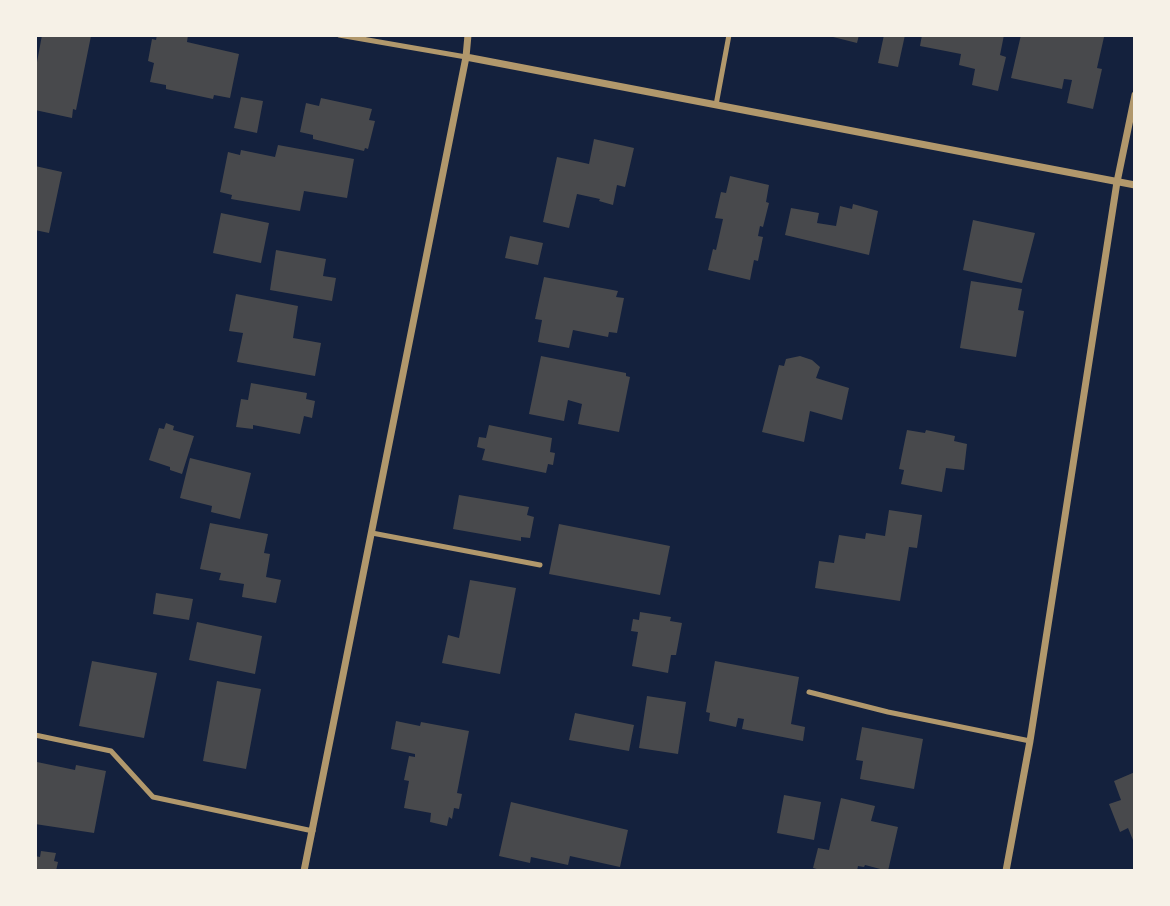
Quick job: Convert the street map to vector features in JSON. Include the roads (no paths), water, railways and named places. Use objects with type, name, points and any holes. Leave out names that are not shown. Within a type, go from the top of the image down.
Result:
[{"type":"street","points":[[304,871],[466,57],[468,35]]},
{"type":"street","points":[[466,57],[1135,185]]},
{"type":"street","points":[[1006,871],[1030,741],[1117,182],[1135,95]]},
{"type":"lane","points":[[339,35],[466,57]]},
{"type":"lane","points":[[716,105],[729,35]]},
{"type":"lane","points":[[372,533],[540,565]]},
{"type":"lane","points":[[809,692],[888,712],[1030,741]]},
{"type":"lane","points":[[35,735],[111,751],[153,797],[313,831]]}]
